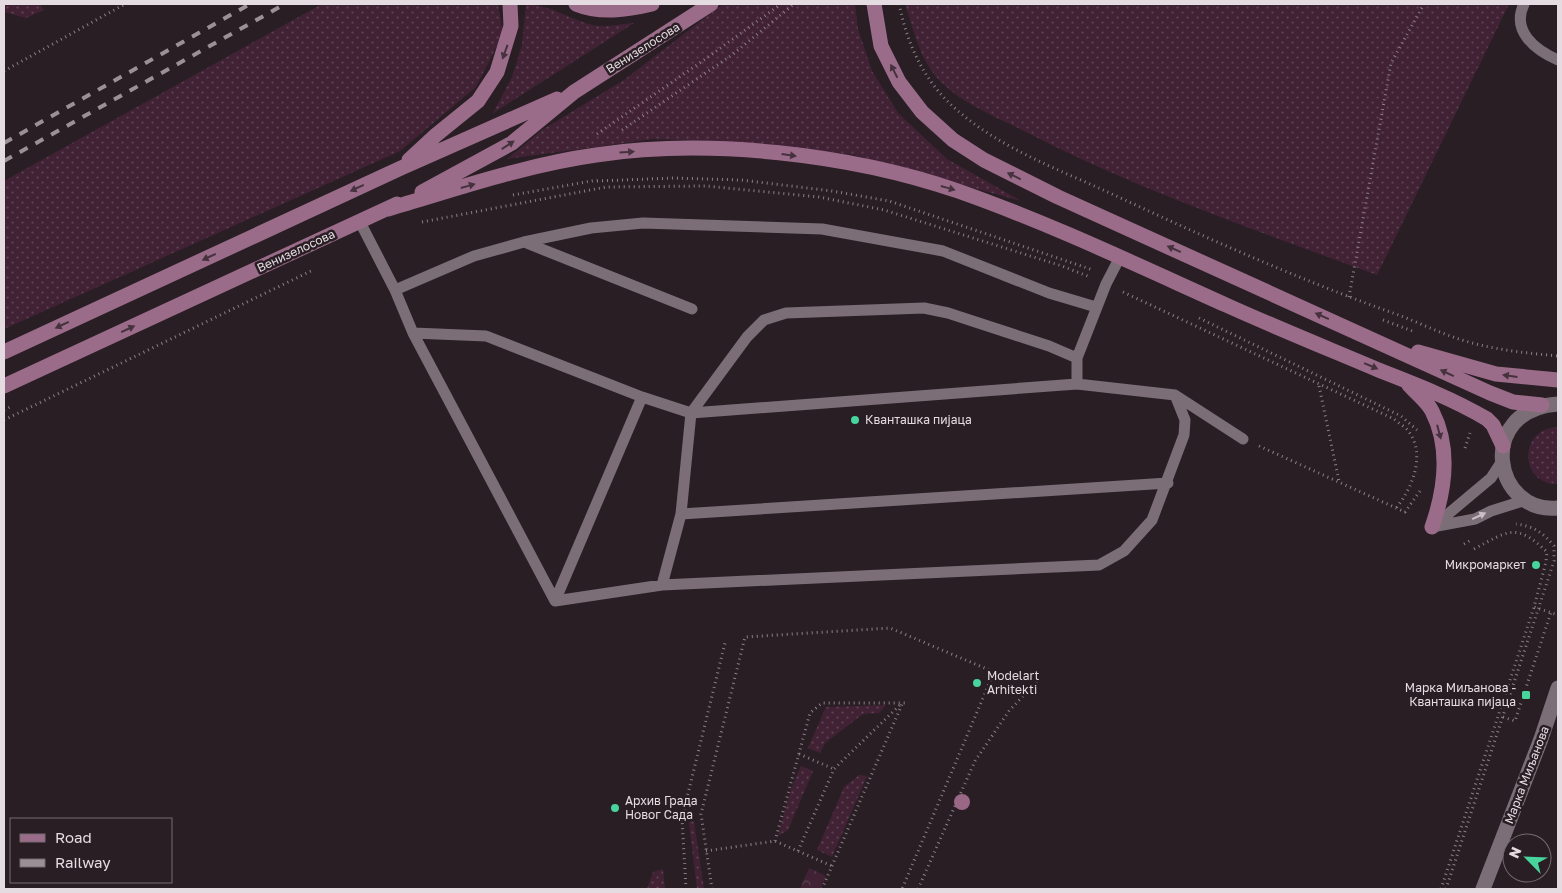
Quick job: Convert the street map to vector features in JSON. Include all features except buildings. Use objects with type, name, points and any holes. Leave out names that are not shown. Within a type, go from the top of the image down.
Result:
[{"type":"main road","points":[[401,168],[436,135],[478,101],[483,94],[497,72],[507,44],[511,26],[510,4]]},
{"type":"main road","points":[[576,4],[612,10],[652,4]]},
{"type":"main road","name":"Венизелосова","points":[[4,386],[388,209],[474,166],[512,143],[574,92],[711,4]]},
{"type":"main road","points":[[874,4],[881,46],[899,82],[922,112],[953,140],[984,160],[1046,191],[1501,398],[1513,402],[1542,405]]},
{"type":"main road","name":"Венизелосова","points":[[4,352],[401,168],[574,92]]},
{"type":"main road","points":[[388,209],[550,163],[596,155],[688,148],[765,153],[857,165],[956,191],[1038,222],[1229,306],[1402,378],[1487,419],[1493,425],[1503,446]]},
{"type":"main road","points":[[1366,337],[1496,374],[1558,380]]},
{"type":"main road","points":[[1402,378],[1432,409],[1444,453],[1445,482],[1432,527]]},
{"type":"street","points":[[1556,512],[1526,500],[1510,483],[1502,462],[1503,446],[1508,432],[1516,420],[1528,410],[1542,405],[1558,404]]},
{"type":"street","name":"Марка Миљанова","points":[[1483,889],[1541,738],[1558,688]]},
{"type":"lane","points":[[1524,4],[1519,17],[1526,37],[1558,60]]},
{"type":"lane","points":[[360,222],[396,290],[413,333],[555,601]]},
{"type":"lane","points":[[396,290],[474,256],[524,242],[591,228],[643,223],[822,229],[943,251],[1049,293],[1096,307]]},
{"type":"lane","points":[[524,242],[692,309]]},
{"type":"lane","points":[[1077,384],[1077,358],[1096,307],[1120,257]]},
{"type":"lane","points":[[662,585],[681,514],[691,413],[747,337],[764,320],[786,312],[924,308],[957,316],[1049,346],[1077,358]]},
{"type":"lane","points":[[413,333],[486,336],[642,397],[691,413],[1077,384],[1175,395],[1243,439]]},
{"type":"lane","points":[[555,601],[662,585],[1099,565],[1124,551],[1152,520],[1168,483],[1184,436],[1185,420],[1175,395]]},
{"type":"lane","points":[[555,601],[642,397]]},
{"type":"lane","points":[[1432,527],[1491,478],[1502,462]]},
{"type":"lane","points":[[681,514],[1168,483]]},
{"type":"lane","points":[[1432,527],[1475,519],[1491,511],[1526,500]]},
{"type":"path","points":[[4,70],[125,4]]},
{"type":"path","points":[[621,131],[732,54],[794,4]]},
{"type":"path","points":[[900,4],[906,36],[922,70],[937,91],[958,111],[987,133],[1168,220],[1350,297],[1460,340],[1491,348],[1558,356]]},
{"type":"path","points":[[1350,297],[1390,62],[1424,4]]},
{"type":"path","points":[[4,420],[313,270]]},
{"type":"path","points":[[1376,317],[1422,334]]},
{"type":"path","points":[[1319,386],[1339,482]]},
{"type":"path","points":[[1243,439],[1405,512]]},
{"type":"path","points":[[1441,889],[1536,608],[1554,561],[1554,546],[1543,533],[1529,525],[1515,524],[1508,526]]},
{"type":"path","points":[[1446,889],[1503,717],[1536,608],[1547,552],[1520,531],[1507,532],[1474,549]]},
{"type":"path","points":[[1464,544],[1473,539]]},
{"type":"path","points":[[1536,608],[1558,615]]},
{"type":"path","points":[[1503,717],[1515,721],[1550,612]]},
{"type":"path","points":[[712,889],[701,814],[745,638],[890,628],[994,672],[902,889]]},
{"type":"path","points":[[686,889],[682,818],[725,643]]},
{"type":"path","points":[[918,889],[975,761],[1009,711],[1040,678]]},
{"type":"path","points":[[775,841],[810,713],[822,703],[905,702]]},
{"type":"path","points":[[798,852],[834,769],[905,702]]},
{"type":"path","points":[[822,889],[905,702]]},
{"type":"path","points":[[963,728],[970,730]]},
{"type":"path","points":[[799,754],[834,769]]},
{"type":"path","points":[[706,851],[775,841],[832,866]]},
{"type":"green space","points":[[4,4],[40,4],[44,10],[26,18],[4,12]]},
{"type":"green space","points":[[322,4],[498,4],[503,34],[476,87],[400,151],[4,329],[4,181]]},
{"type":"green space","points":[[526,4],[542,6],[597,26],[634,23],[493,113],[512,77],[522,45]]},
{"type":"green space","points":[[723,4],[855,4],[858,29],[872,71],[898,113],[947,159],[1021,201],[854,155],[762,144],[654,139],[507,159],[542,130],[624,80]]},
{"type":"green space","points":[[905,4],[1509,4],[1377,275],[1243,226],[1111,173],[970,104],[941,82],[928,65]]},
{"type":"green space","points":[[1558,427],[1558,484],[1545,482],[1536,476],[1530,467],[1528,456],[1530,446],[1536,436],[1545,430]]},
{"type":"green space","points":[[886,705],[879,713],[863,714],[825,743],[820,753],[808,748],[826,707]]},
{"type":"green space","points":[[801,766],[813,771],[788,830],[778,836],[791,789]]},
{"type":"green space","points":[[859,775],[867,776],[832,857],[817,850],[844,787]]},
{"type":"green space","points":[[693,815],[704,889],[697,889],[689,823]]},
{"type":"green space","points":[[809,868],[826,876],[821,889],[800,889]]},
{"type":"green space","points":[[663,869],[665,889],[647,889],[653,872]]},
{"type":"railway","points":[[4,143],[250,4]]},
{"type":"railway","points":[[4,161],[285,4]]},
{"type":"place","name":"Кванташка пијаца","points":[[855,420]]},
{"type":"place","name":"Микромаркет","points":[[1536,565]]},
{"type":"place","name":"Modelart Arhitekti","points":[[977,683]]},
{"type":"place","name":"Марка Миљанова - Кванташка пијаца","points":[[1526,695]]},
{"type":"place","name":"Архив Града Новог Сада","points":[[615,808]]}]
